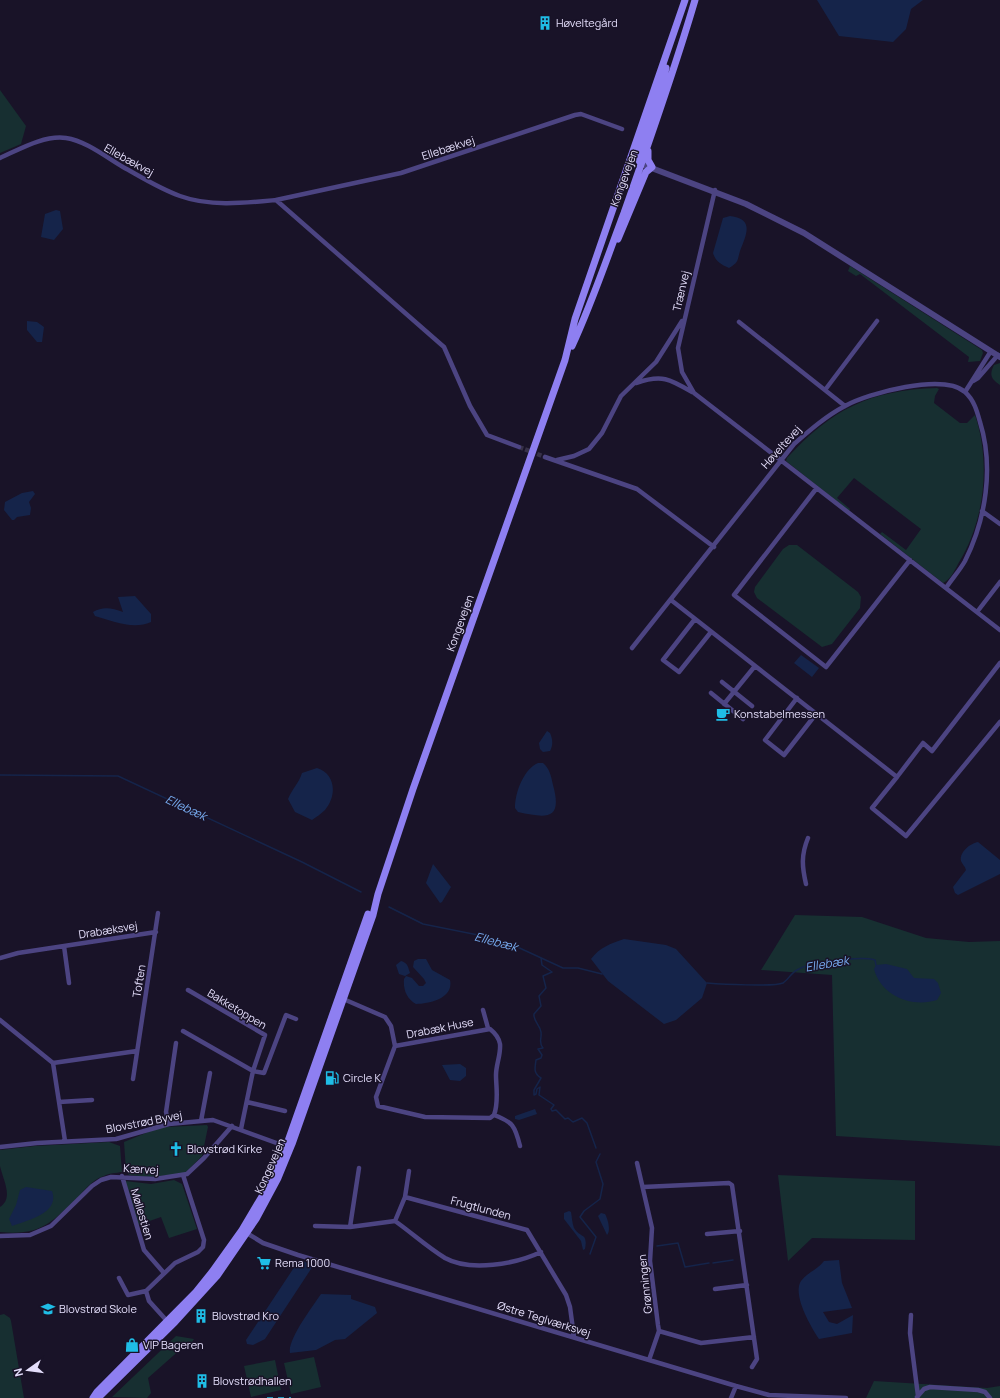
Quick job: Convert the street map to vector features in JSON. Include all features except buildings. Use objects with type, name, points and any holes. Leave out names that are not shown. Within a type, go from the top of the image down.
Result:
[{"type":"main road","name":"Kongevejen","points":[[565,360],[575,319],[685,0]]},
{"type":"main road","name":"Kongevejen","points":[[97,1398],[217,1276],[244,1232],[269,1196],[292,1144],[369,913],[378,894],[413,788],[565,360],[582,323],[604,266],[673,76],[695,0]]},
{"type":"main road","points":[[622,185],[630,170],[641,164],[638,159],[638,154],[661,89],[673,33]]},
{"type":"main road","points":[[604,266],[625,226],[646,172],[652,167],[648,160],[651,137]]},
{"type":"main road","name":"Kongevejen","points":[[93,1398],[97,1392],[212,1272],[244,1232],[287,1144],[341,998]]},
{"type":"street","name":"Ellebækvej","points":[[0,158],[50,138],[67,138],[82,144],[144,179],[180,196],[208,202],[239,204],[276,200],[402,173],[580,114],[622,129]]},
{"type":"street","points":[[641,164],[715,190],[804,233],[999,356],[978,378],[973,381]]},
{"type":"street","name":"Trænvej","points":[[694,393],[685,377],[679,360],[678,348],[715,190]]},
{"type":"street","points":[[276,200],[444,347],[470,406],[487,435],[519,447]]},
{"type":"street","points":[[557,460],[574,456],[589,449],[602,433],[621,396],[656,362],[684,319]]},
{"type":"street","points":[[739,322],[845,406]]},
{"type":"street","points":[[825,390],[877,322]]},
{"type":"street","points":[[946,588],[964,562],[974,539],[982,511],[987,473],[985,448],[976,408],[965,392],[991,351]]},
{"type":"street","name":"Trænvej","points":[[634,384],[648,379],[663,377],[674,381],[694,393],[1000,630]]},
{"type":"street","name":"Høveltevej","points":[[632,648],[714,548],[780,461],[808,431],[845,406],[887,390],[908,386],[947,385],[965,392]]},
{"type":"street","points":[[545,457],[637,489],[714,548]]},
{"type":"street","points":[[816,489],[734,595],[826,667],[910,560]]},
{"type":"street","points":[[982,511],[1000,524]]},
{"type":"street","points":[[977,612],[1000,582]]},
{"type":"street","points":[[671,600],[897,777]]},
{"type":"street","points":[[695,619],[663,660],[680,672],[711,632]]},
{"type":"street","points":[[1000,663],[932,751],[923,743],[872,808],[906,836],[1000,722]]},
{"type":"street","points":[[724,704],[755,666]]},
{"type":"street","points":[[722,682],[752,706]]},
{"type":"street","points":[[711,693],[743,719]]},
{"type":"street","points":[[797,698],[765,740],[784,755],[816,714]]},
{"type":"street","points":[[806,884],[802,866],[803,850],[808,838]]},
{"type":"street","name":"Toften","points":[[133,1079],[158,914]]},
{"type":"street","name":"Drabæksvej","points":[[0,958],[64,946],[156,932]]},
{"type":"street","points":[[64,946],[69,983]]},
{"type":"street","name":"Bakketoppen","points":[[188,990],[264,1033],[266,1038],[253,1071],[241,1130]]},
{"type":"street","name":"Drabæk Huse","points":[[341,998],[385,1017],[391,1026],[395,1046],[376,1097],[378,1106],[425,1117],[490,1118],[494,1115],[498,1082],[496,1077],[497,1062],[499,1059],[500,1046],[496,1034],[488,1028],[483,1010]]},
{"type":"street","name":"Bakketoppen","points":[[253,1071],[262,1073],[266,1072],[286,1015],[296,1019]]},
{"type":"street","points":[[0,1020],[53,1063],[65,1141]]},
{"type":"street","name":"Drabæk Huse","points":[[395,1046],[488,1028]]},
{"type":"street","points":[[183,1031],[253,1071]]},
{"type":"street","points":[[169,1124],[166,1112],[176,1044]]},
{"type":"street","points":[[53,1063],[137,1051]]},
{"type":"street","points":[[201,1121],[210,1073]]},
{"type":"street","points":[[59,1102],[92,1100]]},
{"type":"street","points":[[247,1102],[285,1111]]},
{"type":"street","points":[[494,1115],[510,1121],[518,1134],[520,1146]]},
{"type":"street","name":"Blovstrød Byvej","points":[[0,1147],[119,1138],[169,1124],[213,1120],[282,1145],[287,1144]]},
{"type":"street","points":[[119,1278],[128,1295],[146,1291],[175,1263],[198,1252],[203,1247],[204,1240],[183,1176],[194,1169],[232,1126]]},
{"type":"street","name":"Grønningen","points":[[637,1163],[652,1228],[650,1262],[659,1331],[649,1360]]},
{"type":"street","points":[[350,1227],[359,1168]]},
{"type":"street","points":[[395,1221],[405,1197],[409,1171]]},
{"type":"street","name":"Kærvej","points":[[0,1236],[19,1236],[39,1232],[51,1226],[92,1186],[101,1180],[122,1176],[155,1179],[183,1176]]},
{"type":"street","name":"Møllestien","points":[[122,1176],[144,1250],[164,1273]]},
{"type":"street","points":[[643,1187],[729,1183],[734,1188],[757,1359],[752,1366]]},
{"type":"street","name":"Frugtlunden","points":[[405,1197],[526,1230],[541,1252],[566,1295],[570,1307],[574,1337]]},
{"type":"street","points":[[315,1226],[350,1227],[395,1221],[440,1255],[459,1263],[495,1265],[531,1257],[541,1252]]},
{"type":"street","points":[[707,1234],[740,1230]]},
{"type":"street","name":"Østre Teglværksvej","points":[[244,1232],[263,1243],[298,1255],[736,1386],[769,1395],[846,1398]]},
{"type":"street","points":[[715,1288],[747,1285]]},
{"type":"street","points":[[146,1291],[149,1301],[166,1321]]},
{"type":"street","points":[[911,1315],[910,1333],[917,1397]]},
{"type":"street","points":[[659,1331],[701,1343],[754,1337]]},
{"type":"street","points":[[732,1398],[736,1386]]},
{"type":"street","points":[[917,1397],[924,1389],[930,1387],[978,1390],[985,1392],[990,1398]]},
{"type":"green space","points":[[0,90],[26,126],[21,144],[0,153]]},
{"type":"green space","points":[[850,266],[982,350],[983,353],[980,361],[968,362],[969,357],[860,274],[856,276],[848,271]]},
{"type":"green space","points":[[1000,363],[1000,385],[993,379],[991,374],[994,365]]},
{"type":"green space","points":[[939,389],[935,396],[934,403],[960,423],[967,423],[975,415],[980,433],[984,471],[983,491],[974,529],[967,547],[954,572],[948,580],[943,583],[880,534],[882,532],[906,550],[921,529],[854,478],[837,498],[850,509],[849,511],[786,461],[787,458],[804,441],[820,427],[854,405],[872,398],[892,393]]},
{"type":"green space","points":[[789,545],[797,545],[858,592],[861,597],[860,608],[832,644],[822,647],[757,598],[754,592],[755,587],[783,549]]},
{"type":"green space","points":[[795,915],[862,917],[926,938],[969,942],[1000,941],[1000,1146],[836,1136],[832,975],[761,970]]},
{"type":"green space","points":[[207,1125],[208,1127],[202,1156],[184,1174],[148,1177],[129,1175],[126,1171],[124,1142],[153,1130],[166,1127]]},
{"type":"green space","points":[[109,1142],[120,1146],[122,1172],[108,1174],[94,1181],[62,1213],[45,1225],[26,1232],[0,1232],[0,1207],[4,1203],[7,1194],[0,1166],[0,1150],[35,1146]]},
{"type":"green space","points":[[778,1175],[915,1181],[915,1240],[812,1238],[788,1261]]},
{"type":"green space","points":[[174,1180],[182,1184],[197,1229],[169,1238],[161,1217],[138,1225],[125,1181],[151,1184]]},
{"type":"green space","points":[[4,1314],[10,1318],[11,1321],[24,1398],[0,1398],[0,1315]]},
{"type":"green space","points":[[176,1336],[194,1339],[189,1347],[182,1348],[148,1378],[151,1393],[147,1398],[112,1397]]},
{"type":"green space","points":[[314,1357],[321,1387],[291,1394],[284,1363]]},
{"type":"green space","points":[[275,1360],[281,1390],[251,1397],[244,1366]]},
{"type":"green space","points":[[874,1381],[987,1388],[1000,1386],[1000,1398],[866,1398]]},
{"type":"water","points":[[817,0],[923,0],[911,9],[906,29],[893,42],[839,36]]},
{"type":"water","points":[[56,210],[60,211],[63,229],[54,240],[41,237],[45,214]]},
{"type":"water","points":[[730,216],[743,220],[747,229],[737,261],[729,268],[719,262],[713,253],[723,218]]},
{"type":"water","points":[[27,321],[37,322],[44,327],[42,342],[37,342],[27,330]]},
{"type":"water","points":[[33,491],[35,494],[29,502],[31,508],[30,515],[17,517],[12,520],[4,510],[5,502],[22,493]]},
{"type":"water","points":[[135,596],[151,614],[151,622],[137,625],[123,624],[95,616],[93,612],[108,608],[123,612],[118,597]]},
{"type":"water","points":[[801,655],[819,668],[812,677],[794,663]]},
{"type":"water","points":[[547,731],[550,733],[552,745],[550,751],[543,752],[540,749],[539,743]]},
{"type":"water","points":[[538,763],[543,763],[549,770],[556,797],[554,811],[544,816],[518,812],[515,808],[515,802],[521,782],[528,770]]},
{"type":"water","points":[[317,768],[328,775],[333,786],[333,792],[329,804],[325,810],[312,820],[295,812],[288,799],[302,773]]},
{"type":"water","points":[[978,842],[1000,860],[1000,874],[958,895],[955,893],[953,887],[966,870],[961,861],[962,854],[969,846]]},
{"type":"water","points":[[433,864],[451,887],[440,903],[426,883]]},
{"type":"water","points":[[624,939],[666,945],[676,949],[707,983],[702,998],[676,1020],[664,1024],[608,981],[591,959],[594,955],[610,944]]},
{"type":"water","points":[[418,959],[426,959],[432,970],[450,980],[450,986],[445,996],[428,1003],[416,1004],[410,1000],[405,990],[404,979],[406,976],[412,978],[419,986],[423,986],[426,983],[413,967],[414,961]]},
{"type":"water","points":[[401,961],[406,964],[410,973],[405,976],[399,974],[396,965]]},
{"type":"water","points":[[886,964],[907,969],[914,978],[934,979],[938,983],[941,993],[937,1000],[927,1002],[908,1001],[890,993],[883,986],[874,969],[876,965]]},
{"type":"water","points":[[460,1064],[466,1068],[466,1076],[460,1081],[450,1080],[442,1065]]},
{"type":"water","points":[[535,1109],[537,1114],[519,1120],[515,1119],[515,1116]]},
{"type":"water","points":[[26,1187],[52,1191],[53,1199],[51,1205],[47,1210],[34,1218],[12,1226],[9,1219],[16,1205],[20,1190]]},
{"type":"water","points":[[569,1211],[571,1212],[574,1228],[586,1240],[585,1249],[583,1250],[581,1241],[564,1219],[564,1213]]},
{"type":"water","points":[[601,1213],[605,1214],[608,1222],[609,1231],[607,1235],[598,1216]]},
{"type":"water","points":[[299,1260],[312,1264],[311,1269],[265,1339],[253,1345],[247,1344],[246,1340]]},
{"type":"water","points":[[839,1260],[842,1283],[852,1308],[823,1312],[829,1322],[837,1324],[853,1315],[852,1333],[819,1339],[804,1311],[799,1294],[799,1287],[801,1281],[824,1261]]},
{"type":"water","points":[[321,1294],[351,1295],[351,1299],[375,1307],[377,1313],[345,1339],[335,1340],[316,1350],[290,1353],[292,1340],[296,1332]]},
{"type":"waterway","name":"Ellebæk","points":[[0,775],[118,776],[302,862],[361,892]]},
{"type":"waterway","name":"Ellebæk","points":[[389,907],[423,924],[478,935],[513,945],[563,968],[578,968],[602,974]]},
{"type":"waterway","points":[[541,958],[542,965],[552,972],[543,976],[546,988],[539,996],[541,1006],[534,1014],[540,1030],[540,1042],[543,1048],[538,1049],[542,1055],[541,1058],[536,1060],[535,1070],[541,1078],[534,1090],[534,1095],[540,1087],[539,1095],[554,1105],[551,1109],[552,1111],[556,1110],[565,1119],[568,1118],[573,1122],[582,1118],[587,1123],[596,1148]]},
{"type":"waterway","name":"Ellebæk","points":[[707,983],[746,985],[778,984],[783,983],[795,971],[803,967],[835,960],[868,959],[875,960],[876,965]]},
{"type":"waterway","points":[[590,1254],[596,1237],[580,1217],[584,1211],[600,1199],[603,1184],[596,1162],[600,1154]]},
{"type":"waterway","points":[[657,1246],[678,1243],[685,1267],[709,1263]]},
{"type":"waterway","points":[[713,1263],[733,1260]]},
{"type":"tunnel","points":[[519,447],[545,457]]},
{"type":"railway","points":[[267,1398],[291,1398]]},
{"type":"place","name":"Høveltegård","points":[[545,23]]},
{"type":"place","name":"Konstabelmessen","points":[[723,714]]},
{"type":"place","name":"Circle K","points":[[332,1078]]},
{"type":"place","name":"Blovstrød Kirke","points":[[176,1149]]},
{"type":"place","name":"Rema 1000","points":[[264,1263]]},
{"type":"place","name":"Blovstrød Skole","points":[[48,1309]]},
{"type":"place","name":"Blovstrød Kro","points":[[201,1316]]},
{"type":"place","name":"VIP Bageren","points":[[132,1345]]},
{"type":"place","name":"Blovstrødhallen","points":[[202,1381]]}]
